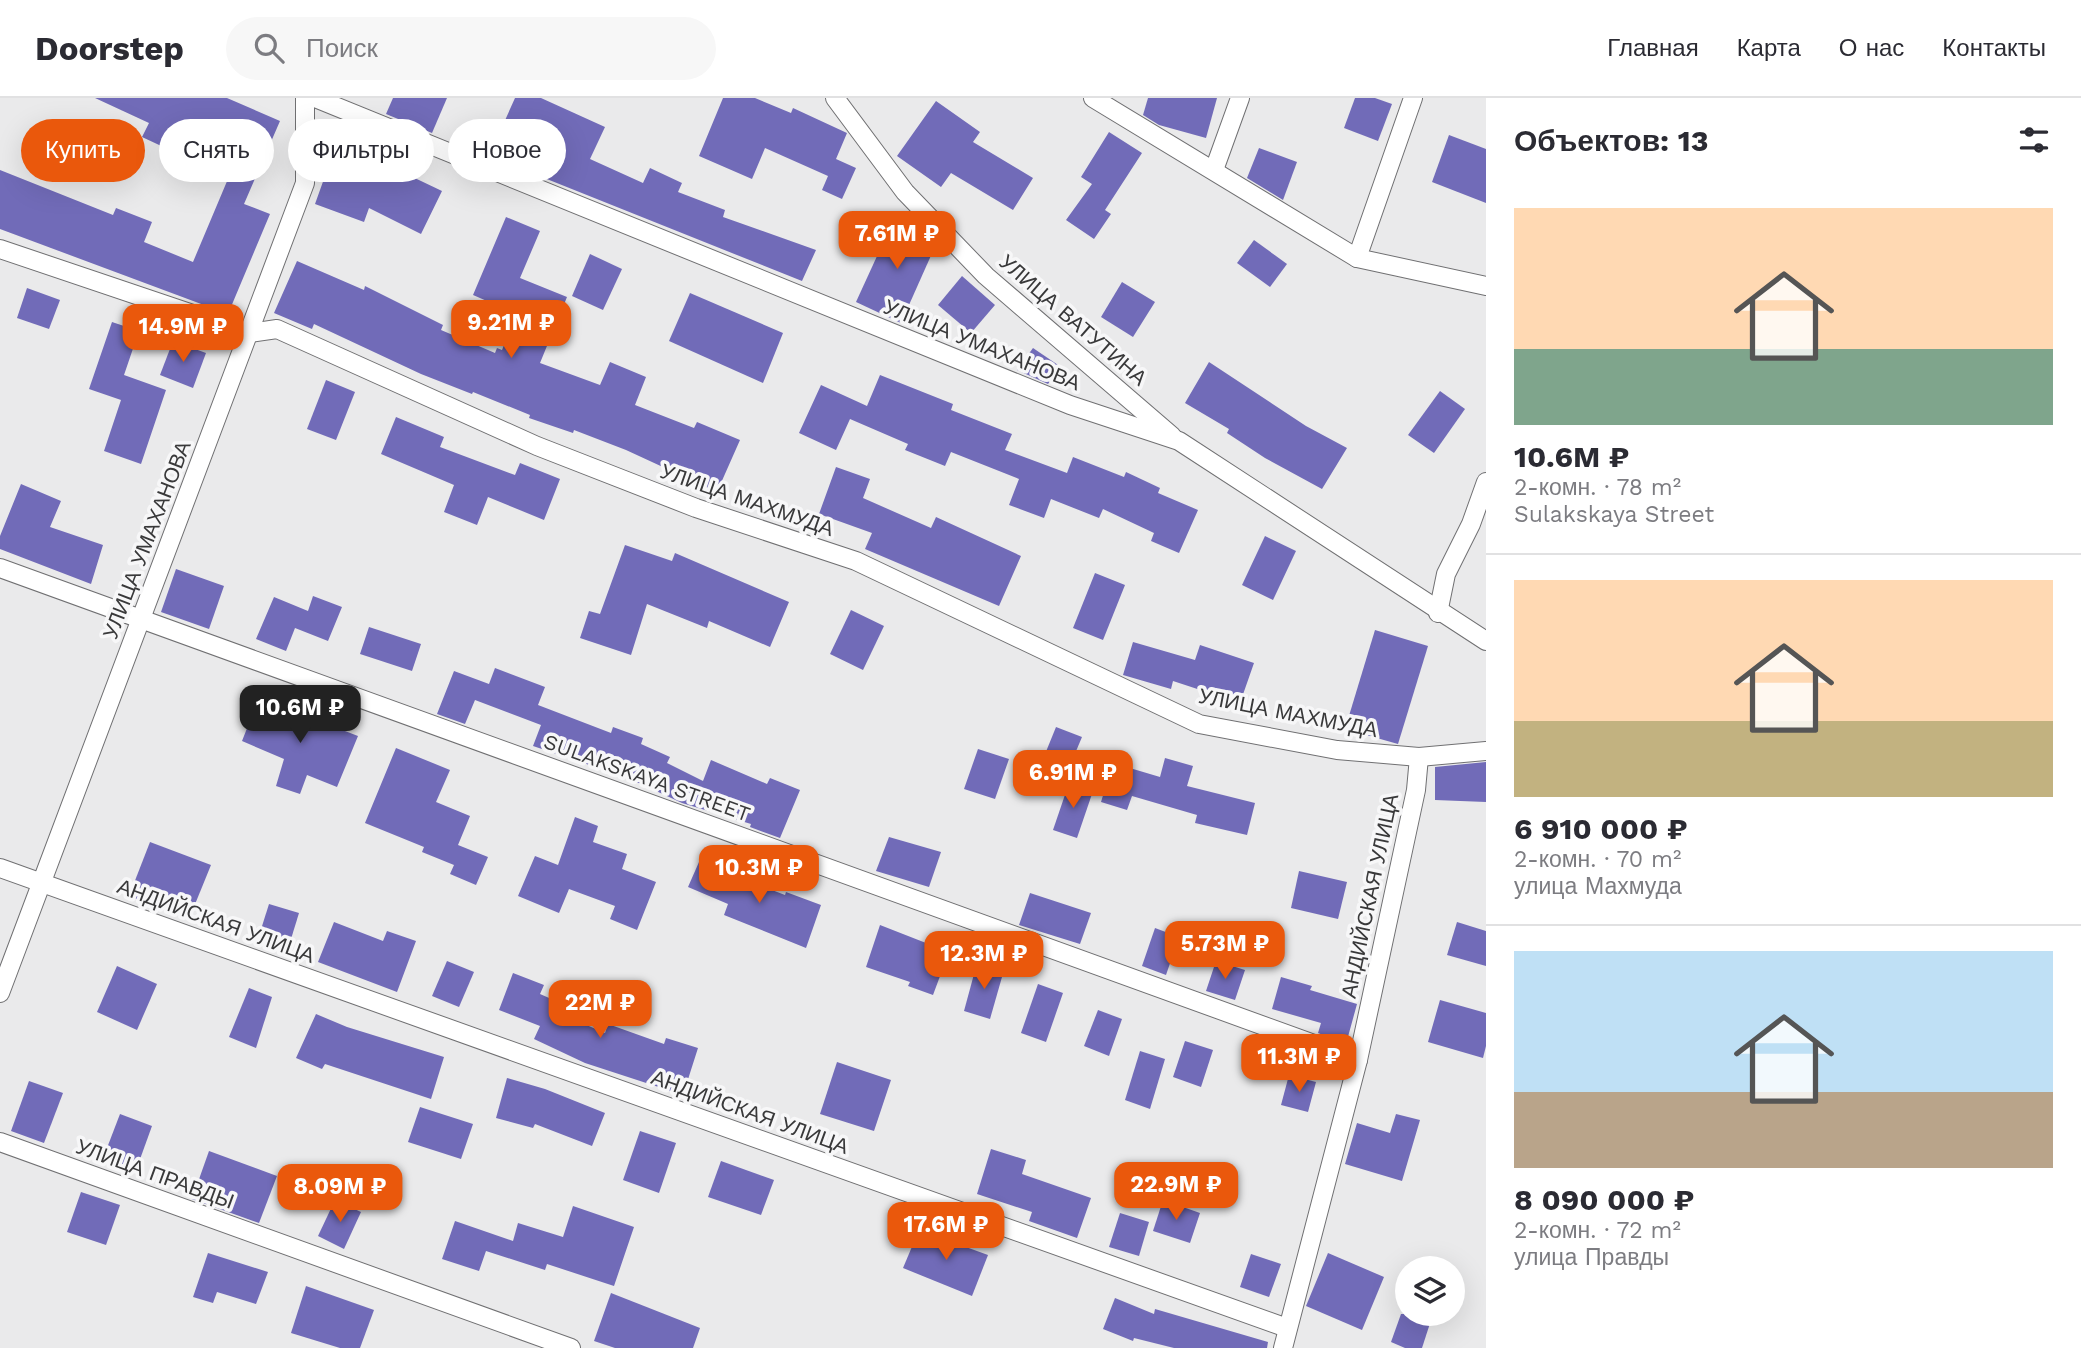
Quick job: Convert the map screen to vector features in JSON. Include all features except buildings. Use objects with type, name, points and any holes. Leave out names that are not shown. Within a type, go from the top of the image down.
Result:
[{"type":"street","name":"УЛИЦА УМАХАНОВА","points":[[0,993],[305,183],[305,98]]},
{"type":"street","name":"УЛИЦА УМАХАНОВА","points":[[315,98],[1057,400],[1179,441],[1290,512],[1438,613],[1486,641]]},
{"type":"street","name":"УЛИЦА ВАТУТИНА","points":[[835,98],[905,192],[986,276],[1179,441]]},
{"type":"street","points":[[1093,98],[1357,258],[1486,286]]},
{"type":"street","points":[[1214,170],[1240,98]]},
{"type":"street","points":[[1357,258],[1413,98]]},
{"type":"street","name":"УЛИЦА МАХМУДА","points":[[0,249],[249,334],[277,329],[537,446],[695,508],[856,561],[1199,724],[1337,750],[1419,757],[1486,751]]},
{"type":"street","points":[[1438,613],[1446,574],[1471,524],[1486,482]]},
{"type":"street","name":"SULAKSKAYA STREET","points":[[0,568],[1358,1060]]},
{"type":"street","name":"АНДИЙСКАЯ УЛИЦА","points":[[1283,1348],[1358,1060],[1416,790],[1419,757]]},
{"type":"street","name":"АНДИЙСКАЯ УЛИЦА","points":[[0,868],[1287,1328]]},
{"type":"street","name":"УЛИЦА ПРАВДЫ","points":[[0,1142],[571,1348]]}]
